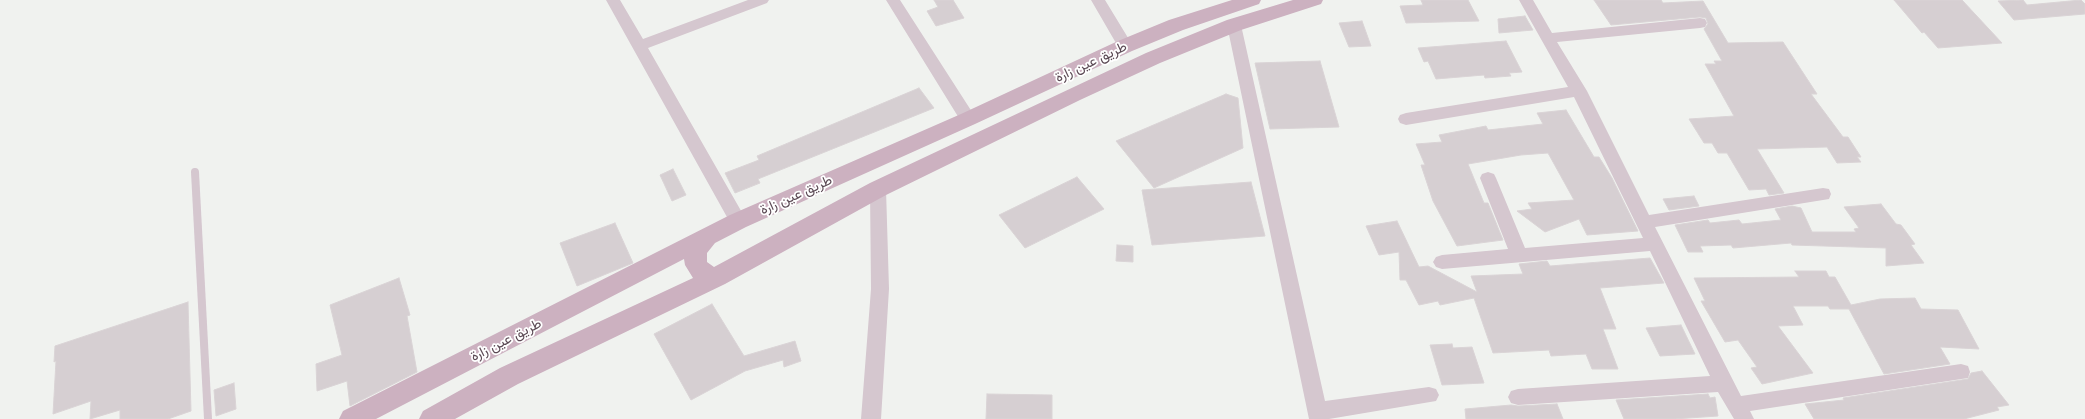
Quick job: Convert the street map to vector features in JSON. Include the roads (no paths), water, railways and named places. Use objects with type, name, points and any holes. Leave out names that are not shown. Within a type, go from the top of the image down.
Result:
[{"type":"main road","name":"طريق عين زارة","points":[[352,419],[738,221],[1125,46],[1176,25],[1251,0]]},
{"type":"main road","name":"طريق عين زارة","points":[[432,419],[509,376],[717,277],[878,189],[1073,95],[1160,55],[1234,25],[1314,0]]},
{"type":"main road","points":[[708,236],[696,250],[694,258],[696,265],[701,271],[717,277]]},
{"type":"street","points":[[613,0],[738,221]]},
{"type":"street","points":[[640,46],[762,0]]},
{"type":"street","points":[[893,0],[968,118]]},
{"type":"street","points":[[1098,0],[1125,46]]},
{"type":"street","points":[[1526,0],[1579,91],[1656,244],[1723,383],[1740,412],[1961,372]]},
{"type":"street","points":[[1548,38],[1700,23]]},
{"type":"street","points":[[1234,25],[1318,415],[1429,394]]},
{"type":"street","points":[[1406,119],[1579,91]]},
{"type":"street","points":[[1488,178],[1519,255]]},
{"type":"street","points":[[871,419],[880,289],[878,189]]},
{"type":"street","points":[[1645,222],[1823,194]]},
{"type":"street","points":[[1442,262],[1656,244]]},
{"type":"street","points":[[1518,397],[1723,383]]},
{"type":"lane","points":[[195,172],[208,419]]}]
